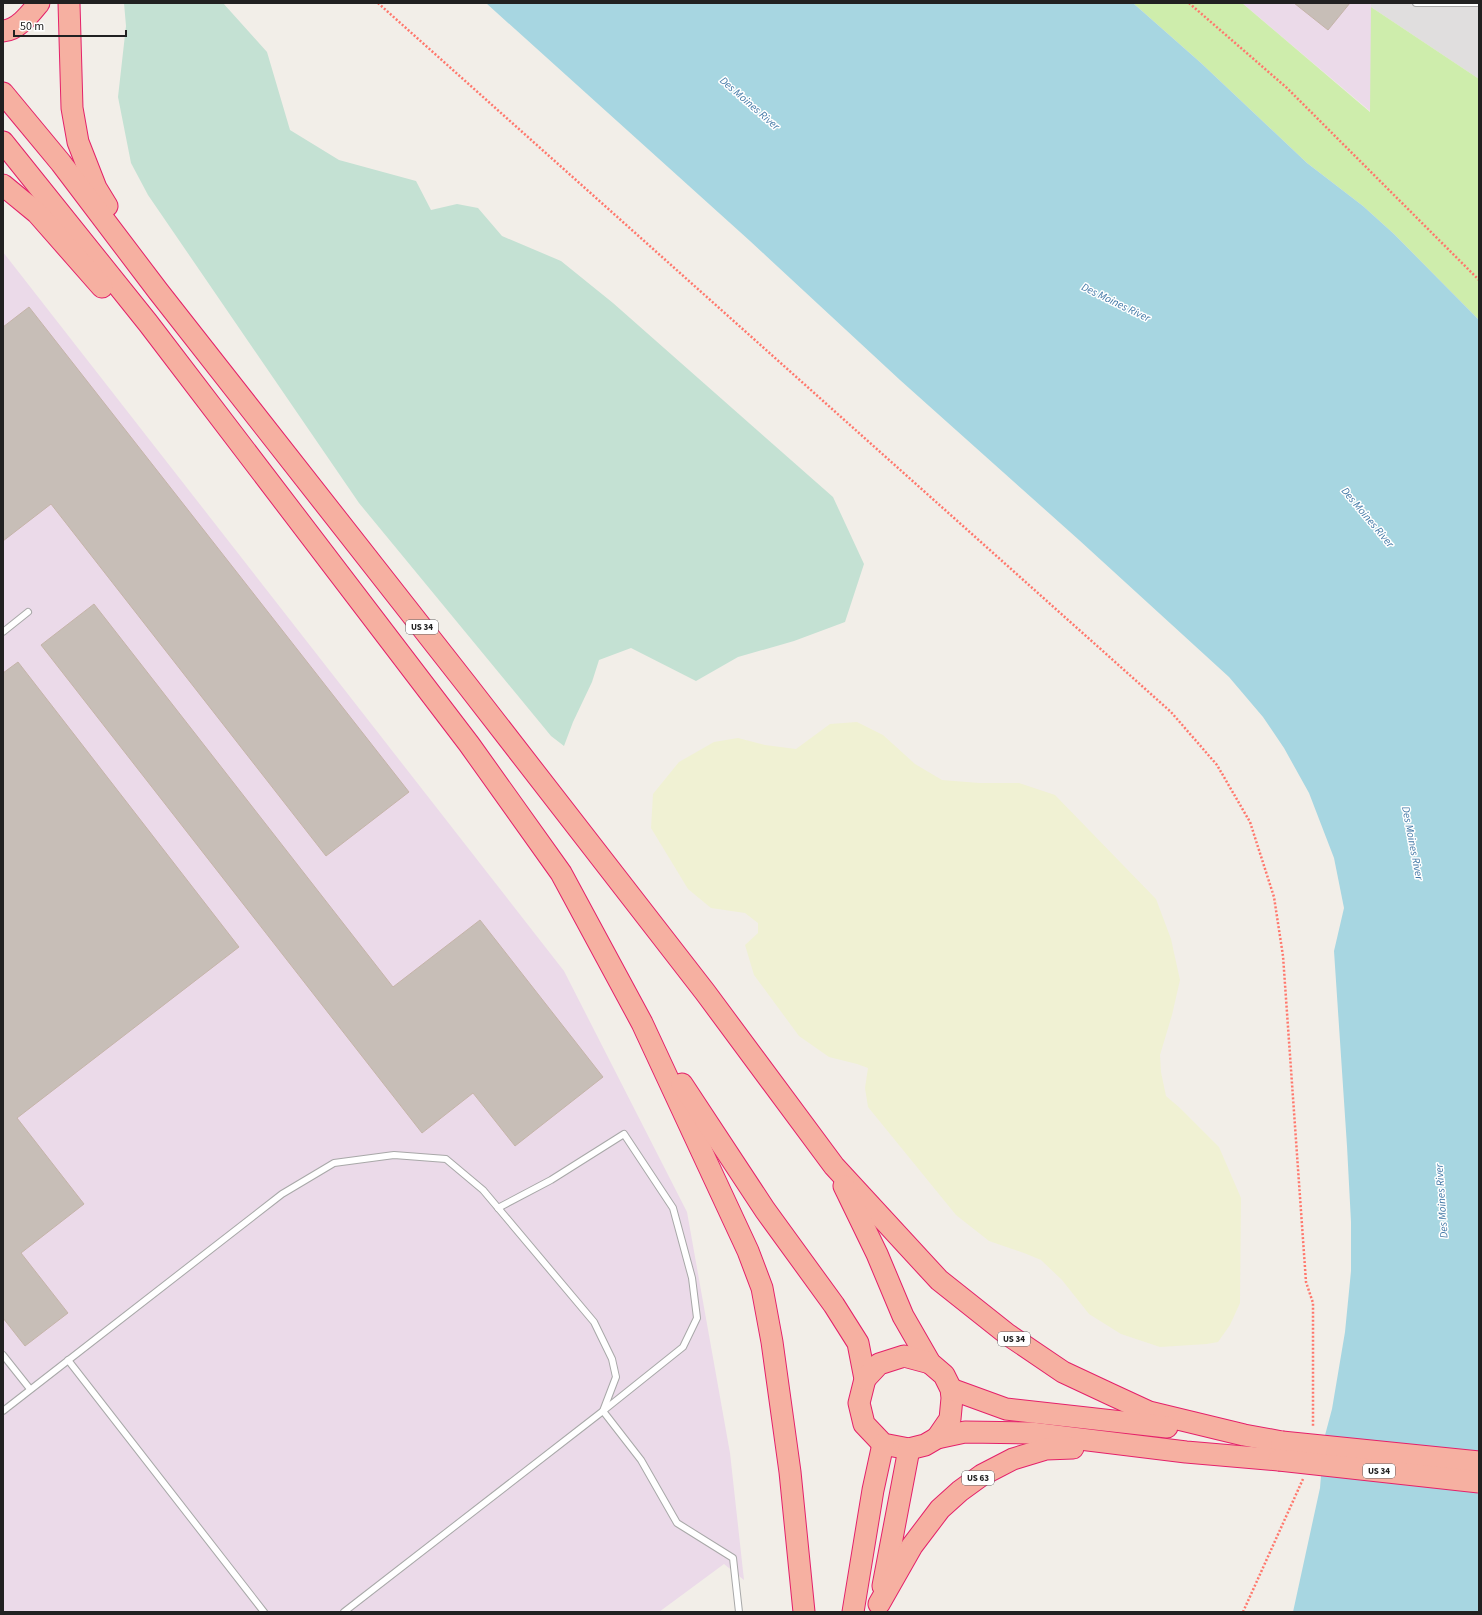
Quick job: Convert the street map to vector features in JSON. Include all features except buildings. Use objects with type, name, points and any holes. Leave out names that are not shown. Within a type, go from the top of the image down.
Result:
[{"type":"highway","points":[[3,31],[10,30],[29,16],[39,3]]},
{"type":"highway","points":[[69,3],[72,108],[78,142],[96,188],[158,291]]},
{"type":"highway","name":"US 34","points":[[3,93],[61,163],[158,291],[706,992],[834,1166],[939,1280],[1007,1334],[1063,1372],[1149,1412],[1244,1435],[1281,1451],[1479,1482]]},
{"type":"highway","points":[[3,142],[148,322],[470,744],[561,874],[642,1023],[748,1251],[762,1288],[772,1342],[790,1472],[804,1612]]},
{"type":"highway","points":[[3,185],[37,213],[240,444]]},
{"type":"highway","points":[[642,1023],[765,1210],[834,1305],[858,1343],[865,1379],[859,1402],[864,1424],[883,1444],[873,1490],[853,1612]]},
{"type":"highway","points":[[834,1166],[877,1254],[903,1316],[930,1362],[944,1376],[951,1389],[952,1398],[950,1419],[937,1438]]},
{"type":"highway","points":[[865,1379],[879,1364],[904,1356],[930,1362]]},
{"type":"highway","points":[[951,1389],[1006,1409],[1244,1435]]},
{"type":"highway","name":"US 34","points":[[883,1444],[909,1449],[925,1445],[937,1438],[965,1432],[1031,1433],[1186,1452],[1281,1451],[1479,1462]]},
{"type":"highway","name":"US 63","points":[[878,1608],[912,1546],[940,1509],[982,1475],[1013,1459],[1046,1449],[1135,1446]]},
{"type":"highway","points":[[878,1608],[909,1449]]},
{"type":"lane","points":[[1416,3],[1479,4]]},
{"type":"lane","points":[[3,632],[28,612]]},
{"type":"lane","points":[[344,1612],[683,1347],[697,1318],[692,1278],[673,1208],[624,1134],[551,1180],[498,1208]]},
{"type":"lane","points":[[3,1411],[282,1194],[334,1163],[394,1155],[446,1159],[483,1190],[594,1322],[612,1359],[616,1377],[603,1411]]},
{"type":"lane","points":[[3,1355],[30,1389]]},
{"type":"lane","points":[[68,1360],[264,1612]]},
{"type":"lane","points":[[603,1411],[640,1460],[677,1523],[733,1558],[739,1612]]},
{"type":"path","points":[[378,3],[1171,712],[1217,765],[1250,822],[1274,897],[1283,956],[1306,1282]]},
{"type":"path","points":[[1189,3],[1287,88],[1479,280]]},
{"type":"shaded area","points":[[1242,3],[1371,3],[1371,112]]},
{"type":"shaded area","points":[[1371,3],[1479,3],[1479,79],[1371,7]]},
{"type":"shaded area","points":[[3,252],[564,971],[687,1212],[730,1453],[744,1580],[724,1564],[659,1612],[3,1612]]},
{"type":"green space","points":[[124,3],[223,3],[267,52],[290,130],[339,160],[416,181],[431,210],[457,204],[478,208],[502,236],[561,261],[613,303],[833,497],[864,564],[845,622],[794,641],[738,657],[696,681],[631,648],[599,660],[592,682],[573,722],[564,746],[551,736],[359,503],[148,195],[131,163],[118,97],[126,26]]},
{"type":"green space","points":[[1133,3],[1242,3],[1370,112],[1371,7],[1479,79],[1479,320],[1394,234],[1363,206],[1307,163],[1201,63]]},
{"type":"green space","points":[[857,722],[883,735],[915,764],[942,780],[979,783],[1019,783],[1055,795],[1156,899],[1171,939],[1180,980],[1172,1015],[1160,1055],[1161,1072],[1166,1096],[1219,1147],[1241,1198],[1240,1303],[1230,1325],[1218,1342],[1160,1347],[1121,1334],[1089,1314],[1062,1280],[1041,1260],[989,1241],[956,1215],[868,1107],[865,1088],[868,1068],[829,1057],[799,1036],[754,975],[745,945],[758,933],[758,923],[745,913],[711,908],[688,889],[651,828],[653,794],[679,762],[714,742],[738,738],[765,745],[796,749],[830,724]]},
{"type":"water","name":"Des Moines River","points":[[486,3],[1133,3],[1201,63],[1307,163],[1363,206],[1394,234],[1479,320],[1479,1612],[1293,1612],[1320,1488],[1322,1463],[1320,1454],[1332,1409],[1345,1332],[1351,1271],[1351,1222],[1334,951],[1344,908],[1334,858],[1309,793],[1284,748],[1263,717],[1229,677]]}]
